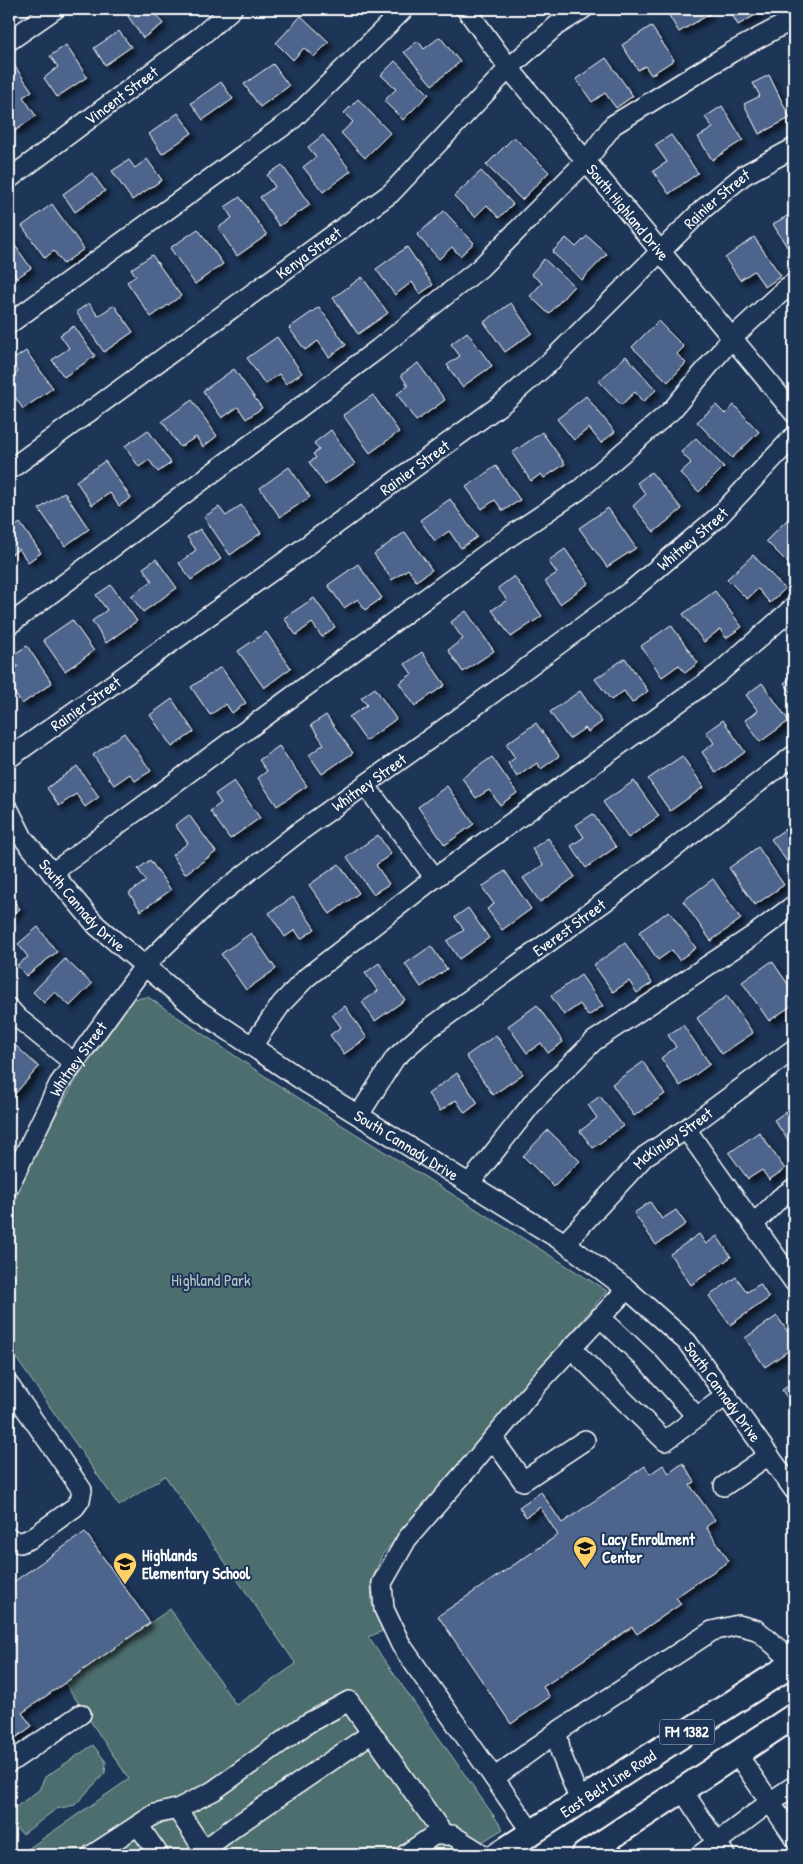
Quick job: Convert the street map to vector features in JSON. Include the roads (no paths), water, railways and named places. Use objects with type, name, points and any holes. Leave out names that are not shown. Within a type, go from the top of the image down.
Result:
[{"type":"main road","name":"East Belt Line Road","points":[[497,1855],[794,1662]]},
{"type":"main road","name":"FM 1382","points":[[597,1852],[794,1716]]},
{"type":"street","points":[[9,41],[55,9]]},
{"type":"street","name":"Vincent Street","points":[[9,179],[202,35],[232,9]]},
{"type":"street","points":[[9,324],[293,118],[404,9]]},
{"type":"street","name":"South Highland Drive","points":[[466,9],[509,68],[794,413]]},
{"type":"street","name":"Kenya Street","points":[[9,470],[391,193],[509,68],[556,26],[583,9]]},
{"type":"street","points":[[9,625],[378,350],[480,268],[586,161],[613,125],[732,52],[794,19]]},
{"type":"street","name":"Rainier Street","points":[[9,758],[290,558],[502,403],[552,360],[703,209],[744,175],[794,148]]},
{"type":"street","points":[[52,873],[512,535],[579,490],[672,410],[732,338],[786,288],[794,283]]},
{"type":"street","name":"Whitney Street","points":[[9,1186],[15,1156],[74,1062],[145,965],[212,900],[299,832],[632,590],[719,516],[794,436]]},
{"type":"street","points":[[252,1046],[282,1003],[307,977],[435,878],[718,674],[794,607]]},
{"type":"street","name":"Everest Street","points":[[359,1115],[395,1058],[423,1033],[611,897],[794,755]]},
{"type":"street","points":[[365,785],[435,878]]},
{"type":"street","name":"South Cannady Drive","points":[[9,810],[23,838],[97,926],[195,1008],[359,1115],[565,1243],[627,1289],[687,1342],[794,1490]]},
{"type":"street","points":[[469,1184],[535,1100],[594,1041],[751,937],[794,905]]},
{"type":"street","points":[[9,1008],[18,1018],[74,1062]]},
{"type":"street","name":"McKinley Street","points":[[565,1243],[645,1156],[686,1129],[794,1049]]},
{"type":"street","points":[[686,1129],[794,1282]]},
{"type":"street","points":[[754,1224],[780,1198],[794,1188]]},
{"type":"street","points":[[532,1833],[401,1645],[384,1609],[382,1583],[407,1539],[538,1384],[627,1289]]},
{"type":"street","points":[[600,1317],[648,1362],[697,1417]]},
{"type":"street","points":[[571,1348],[665,1441],[727,1395]]},
{"type":"street","points":[[9,1385],[82,1490],[80,1500],[75,1507],[32,1538],[20,1543],[9,1538]]},
{"type":"street","points":[[493,1439],[523,1481],[585,1440]]},
{"type":"street","points":[[724,1486],[769,1455]]},
{"type":"street","points":[[494,1778],[558,1732],[712,1631],[738,1625],[757,1630],[794,1662]]},
{"type":"street","points":[[92,1855],[155,1814],[177,1809],[213,1791],[308,1723],[349,1701],[444,1835]]},
{"type":"street","points":[[9,1763],[81,1714]]},
{"type":"street","points":[[558,1732],[561,1754],[580,1801]]},
{"type":"street","points":[[177,1809],[206,1853],[236,1825],[372,1733]]},
{"type":"street","points":[[737,1754],[794,1837]]},
{"type":"street","points":[[700,1855],[721,1849],[770,1802],[794,1786]]},
{"type":"street","points":[[683,1791],[721,1849]]},
{"type":"street","points":[[138,1825],[159,1855]]},
{"type":"street","points":[[405,1855],[434,1835],[452,1835],[484,1855]]},
{"type":"place","name":"Lacy Enrollment Center","points":[[585,1569]]},
{"type":"place","name":"Highlands Elementary School","points":[[125,1585]]},
{"type":"park label","name":"Highland Park","points":[[211,1280]]}]
